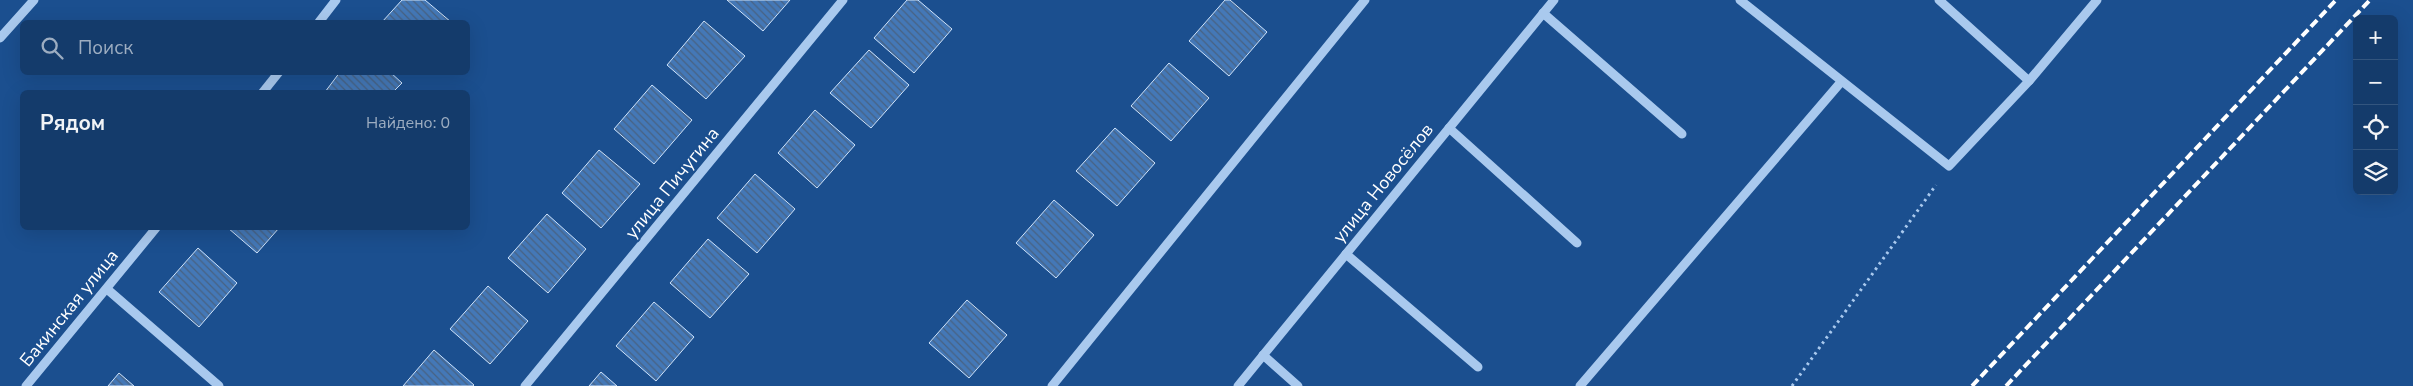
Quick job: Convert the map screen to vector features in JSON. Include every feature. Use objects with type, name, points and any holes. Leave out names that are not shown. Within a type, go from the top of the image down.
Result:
[{"type":"street","points":[[0,38],[34,0]]},
{"type":"street","points":[[321,20],[336,0]]},
{"type":"street","name":"улица Пичугина","points":[[525,386],[843,0]]},
{"type":"street","points":[[1052,386],[1365,0]]},
{"type":"street","name":"улица Новосёлов","points":[[1238,386],[1554,0]]},
{"type":"street","points":[[1740,0],[1840,82],[1949,166],[2029,81],[2097,0]]},
{"type":"street","points":[[1939,0],[2029,81]]},
{"type":"street","points":[[1543,13],[1682,134]]},
{"type":"street","points":[[265,90],[277,75]]},
{"type":"street","points":[[1580,386],[1840,82]]},
{"type":"street","points":[[1449,128],[1577,242]]},
{"type":"street","name":"Бакинская улица","points":[[26,386],[154,230]]},
{"type":"street","points":[[1346,254],[1478,367]]},
{"type":"street","points":[[107,289],[219,386]]},
{"type":"street","points":[[1263,355],[1298,386]]},
{"type":"path","points":[[1792,386],[1949,166]]},
{"type":"building","points":[[402,0],[425,0],[449,20],[384,20]]},
{"type":"building","points":[[727,0],[790,0],[763,31]]},
{"type":"building","points":[[907,0],[918,0],[952,29],[914,73],[874,38]]},
{"type":"building","points":[[1225,0],[1230,0],[1267,32],[1229,76],[1189,41]]},
{"type":"building","points":[[704,21],[745,56],[706,99],[667,65]]},
{"type":"building","points":[[869,50],[909,85],[871,128],[830,93]]},
{"type":"building","points":[[1169,63],[1209,98],[1171,141],[1131,106]]},
{"type":"building","points":[[338,75],[393,75],[402,83],[395,90],[326,90]]},
{"type":"building","points":[[652,85],[692,120],[654,164],[614,129]]},
{"type":"building","points":[[815,110],[855,145],[817,188],[778,153]]},
{"type":"building","points":[[1115,128],[1155,163],[1117,206],[1076,171]]},
{"type":"building","points":[[599,150],[640,184],[601,228],[562,193]]},
{"type":"building","points":[[755,174],[795,209],[757,253],[717,218]]},
{"type":"building","points":[[1054,200],[1094,235],[1056,278],[1016,243]]},
{"type":"building","points":[[547,214],[586,249],[548,293],[508,258]]},
{"type":"building","points":[[230,230],[277,230],[257,253]]},
{"type":"building","points":[[708,239],[749,274],[710,318],[670,283]]},
{"type":"building","points":[[198,248],[237,283],[199,327],[159,292]]},
{"type":"building","points":[[488,286],[528,321],[490,364],[450,329]]},
{"type":"building","points":[[967,300],[1007,335],[969,378],[929,343]]},
{"type":"building","points":[[654,302],[694,337],[656,381],[616,346]]},
{"type":"building","points":[[434,350],[474,385],[403,386]]},
{"type":"building","points":[[601,372],[617,386],[589,386]]},
{"type":"building","points":[[119,373],[134,386],[108,386]]},
{"type":"railway","points":[[1972,386],[2336,0]]},
{"type":"railway","points":[[2006,386],[2370,0]]}]
